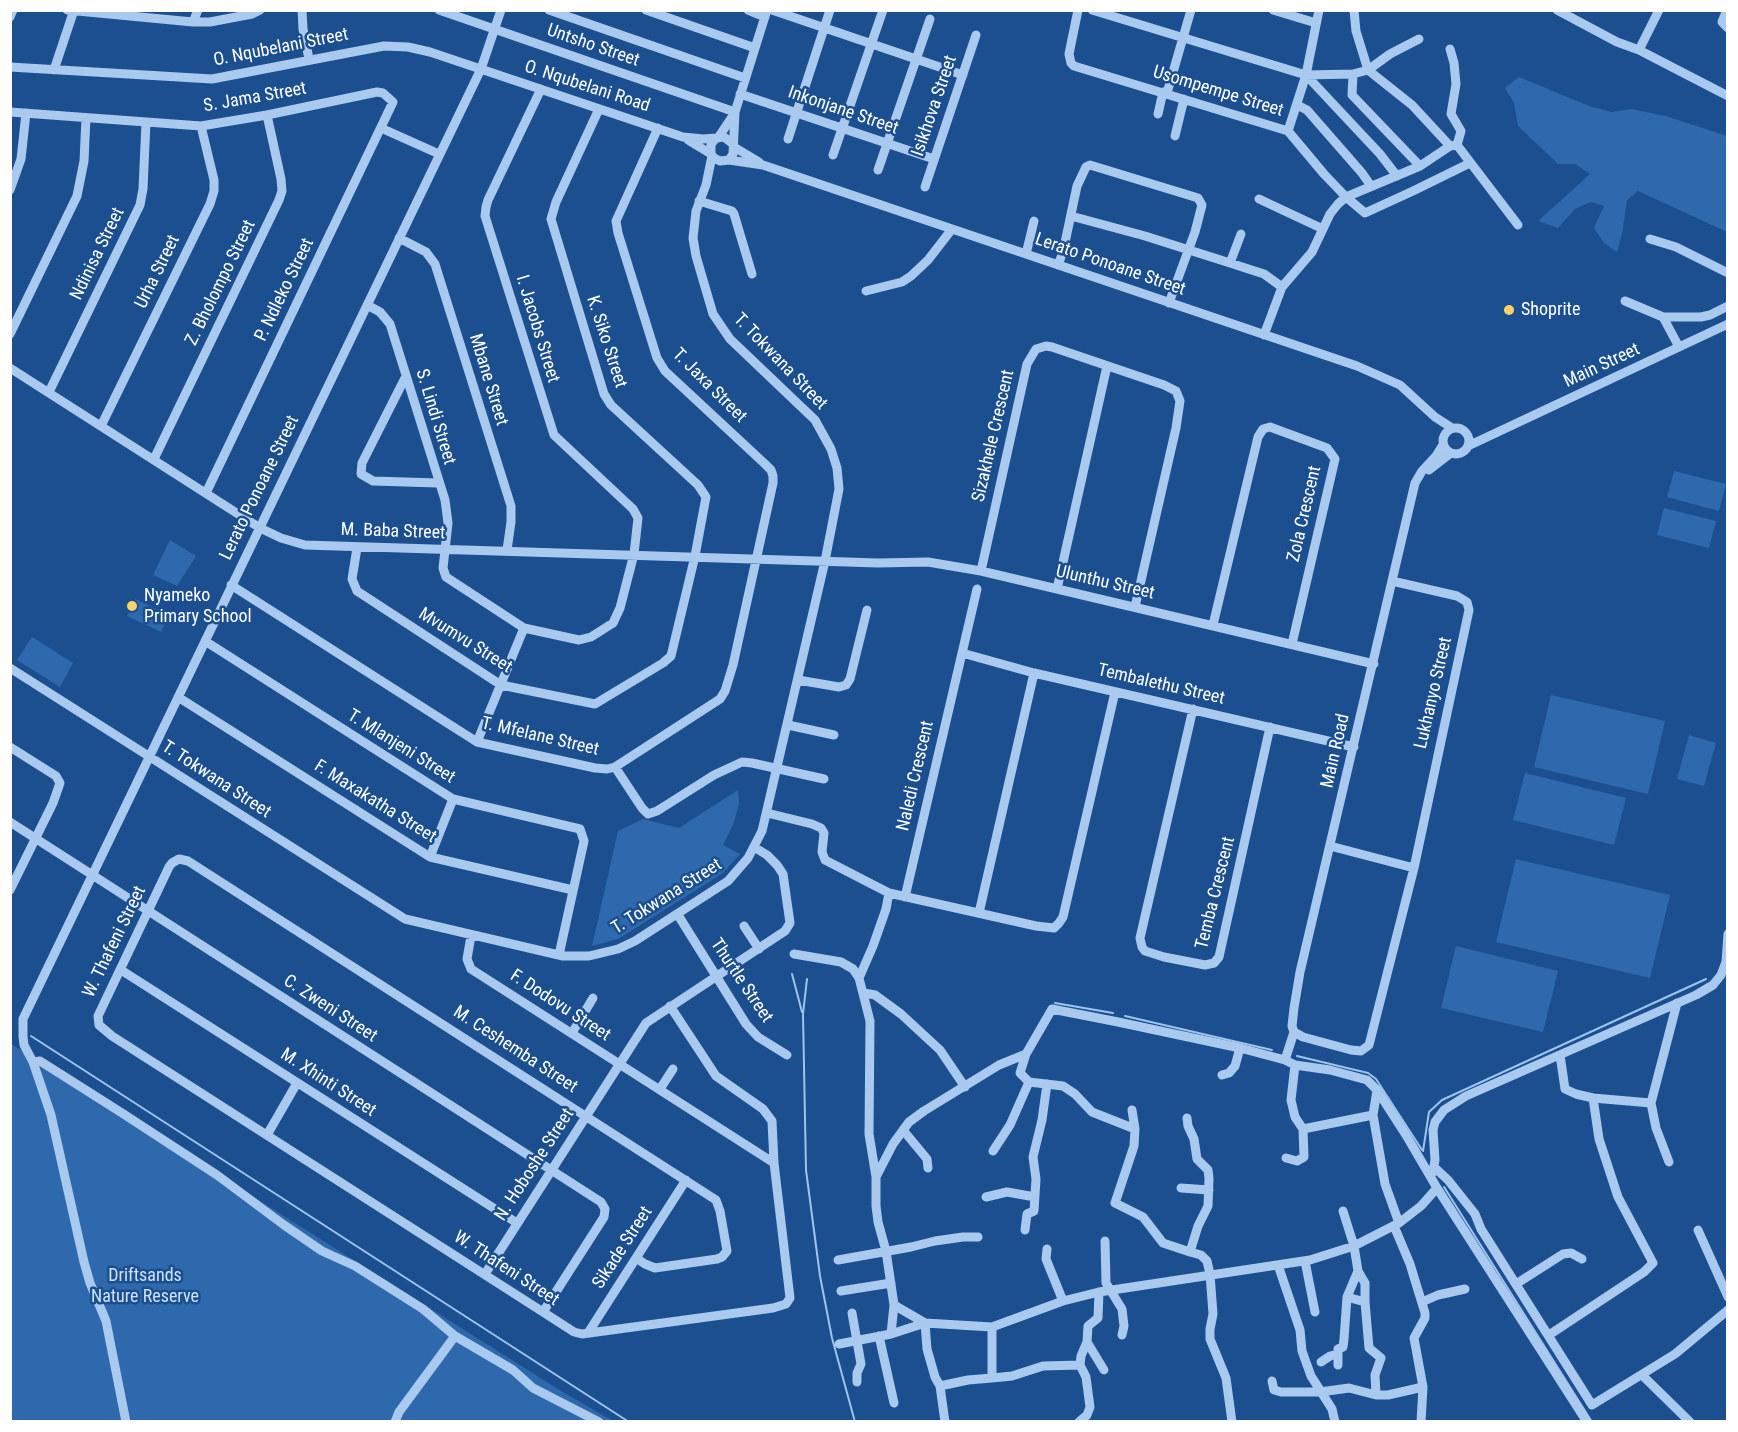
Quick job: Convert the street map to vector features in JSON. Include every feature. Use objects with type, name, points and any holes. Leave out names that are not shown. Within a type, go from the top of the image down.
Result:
[{"type":"street","points":[[10,17],[14,10]]},
{"type":"street","points":[[193,22],[198,10]]},
{"type":"street","points":[[54,70],[71,11],[210,22],[252,14],[260,10]]},
{"type":"street","points":[[302,10],[309,59]]},
{"type":"street","name":"Untsho Street","points":[[439,10],[735,112]]},
{"type":"street","name":"Lerato Ponoane Street","points":[[33,1062],[24,1045],[23,1019],[481,69],[501,10]]},
{"type":"street","points":[[549,10],[745,78]]},
{"type":"street","points":[[646,10],[754,48]]},
{"type":"street","points":[[748,10],[768,13],[824,29],[963,75]]},
{"type":"street","points":[[788,139],[830,10]]},
{"type":"street","points":[[833,155],[882,10]]},
{"type":"street","name":"Usompempe Street","points":[[1078,10],[1069,54],[1071,63],[1288,131],[1306,75],[1319,10]]},
{"type":"street","points":[[1092,10],[1306,75],[1353,74],[1368,70],[1390,54],[1419,39]]},
{"type":"street","points":[[1158,114],[1191,10]]},
{"type":"street","points":[[1273,10],[1316,23]]},
{"type":"street","points":[[1354,10],[1356,31],[1368,70],[1412,105],[1454,146],[1518,225]]},
{"type":"street","points":[[1557,10],[1728,96]]},
{"type":"street","points":[[1640,50],[1659,10]]},
{"type":"street","points":[[1727,10],[1722,22],[1728,28]]},
{"type":"street","points":[[735,112],[711,144],[712,155],[717,160],[726,160],[733,154],[735,112],[754,48],[768,13]]},
{"type":"street","points":[[878,170],[930,19]]},
{"type":"street","name":"Isikhova Street","points":[[925,187],[976,34]]},
{"type":"street","name":"O. Nqubelani Street","points":[[10,67],[212,79],[384,46],[408,47],[430,52],[481,69]]},
{"type":"street","points":[[1264,335],[1282,287],[1312,252],[1330,214],[1346,196],[1420,166],[1454,146],[1461,131],[1450,114],[1456,84],[1450,49]]},
{"type":"street","name":"O. Nqubelani Road","points":[[481,69],[683,136],[703,139],[717,138]]},
{"type":"street","points":[[1353,74],[1352,95],[1420,166]]},
{"type":"street","points":[[1306,75],[1380,154],[1397,176]]},
{"type":"street","name":"I. Jacobs Street","points":[[525,628],[579,640],[591,637],[613,623],[620,608],[634,555],[638,523],[636,513],[554,435],[486,221],[488,200],[541,89]]},
{"type":"street","name":"S. Jama Street","points":[[10,112],[201,126],[377,92],[388,95],[393,102]]},
{"type":"street","name":"Inkonjane Street","points":[[740,94],[934,159]]},
{"type":"street","points":[[1175,136],[1184,99]]},
{"type":"street","name":"P. Ndleko Street","points":[[206,493],[393,102]]},
{"type":"street","points":[[1297,105],[1307,110],[1371,186]]},
{"type":"street","name":"K. Siko Street","points":[[599,109],[551,214],[552,228],[607,399],[704,491],[706,503],[695,556]]},
{"type":"street","points":[[10,190],[21,159],[26,113]]},
{"type":"street","name":"Z. Bholompo Street","points":[[154,459],[282,191],[267,115]]},
{"type":"street","points":[[10,334],[77,196],[84,161],[87,118]]},
{"type":"street","name":"Ndinisa Street","points":[[49,392],[140,205],[143,189],[146,122]]},
{"type":"street","name":"Urha Street","points":[[101,426],[210,204],[214,191],[214,180],[201,126]]},
{"type":"street","points":[[381,128],[439,154]]},
{"type":"street","name":"T. Jaxa Street","points":[[658,128],[618,213],[616,220],[618,233],[660,364],[771,470],[773,483],[756,558]]},
{"type":"street","points":[[1288,131],[1346,196],[1366,213],[1470,163]]},
{"type":"street","name":"O. Nqubelani Road","points":[[683,136],[712,155]]},
{"type":"street","points":[[717,138],[728,138],[734,146]]},
{"type":"street","name":"Lerato Ponoane Street","points":[[734,146],[763,165]]},
{"type":"street","name":"T. Tokwana Street","points":[[10,668],[398,916],[471,936],[559,955],[589,956],[618,949],[678,915],[728,881],[739,870],[762,831],[825,561],[839,489],[837,468],[831,449],[815,420],[736,345],[713,314],[696,256],[694,225],[712,155]]},
{"type":"street","name":"Lerato Ponoane Street","points":[[726,160],[763,165],[1391,380],[1452,428]]},
{"type":"street","name":"T. Tokwana Street","points":[[706,185],[726,160]]},
{"type":"street","points":[[1058,265],[1063,252],[1077,186],[1086,167],[1090,165],[1198,198],[1202,205],[1198,220],[1169,303]]},
{"type":"street","points":[[1259,199],[1323,229]]},
{"type":"street","points":[[699,201],[732,211],[752,274]]},
{"type":"street","points":[[1071,216],[1145,236],[1264,274],[1282,287]]},
{"type":"street","points":[[1026,254],[1034,220]]},
{"type":"street","points":[[866,291],[902,282],[911,276],[928,260],[952,229]]},
{"type":"street","points":[[1230,263],[1242,234]]},
{"type":"street","name":"Mbane Street","points":[[399,238],[426,252],[435,264],[511,507],[507,550]]},
{"type":"street","points":[[1650,239],[1676,247],[1728,273]]},
{"type":"street","points":[[1625,301],[1663,317],[1701,317],[1728,306]]},
{"type":"street","name":"S. Lindi Street","points":[[367,305],[380,312],[390,324],[448,513],[443,571],[446,578],[525,628]]},
{"type":"street","points":[[1663,317],[1679,347]]},
{"type":"street","name":"Main Street","points":[[1468,446],[1728,324]]},
{"type":"street","name":"Sizakhele Crescent","points":[[981,571],[1027,364],[1033,352],[1042,346],[1052,347],[1176,391],[1179,401],[1176,428],[1135,607]]},
{"type":"street","points":[[1057,589],[1107,366]]},
{"type":"street","name":"M. Baba Street","points":[[10,368],[260,528],[281,538],[305,545],[825,561]]},
{"type":"street","points":[[405,378],[362,463],[361,474],[373,482],[438,483]]},
{"type":"street","name":"Lerato Ponoane Street","points":[[1436,417],[1443,441]]},
{"type":"street","name":"Zola Crescent","points":[[1213,625],[1258,437],[1263,429],[1270,427],[1327,448],[1335,459],[1292,644]]},
{"type":"street","points":[[1418,478],[1451,453],[1462,453],[1468,446],[1467,434],[1461,429],[1452,428],[1443,441],[1451,453]]},
{"type":"street","name":"Main Street","points":[[1467,434],[1489,435]]},
{"type":"street","name":"Main Road","points":[[1303,1129],[1295,1117],[1291,1100],[1290,1062],[1294,1008],[1300,972],[1418,478],[1443,441]]},
{"type":"street","name":"Mvumvu Street","points":[[357,548],[352,579],[357,591],[501,685],[595,704],[663,663],[673,651],[695,556]]},
{"type":"street","name":"T. Mfelane Street","points":[[231,585],[477,742],[601,770],[615,767],[717,702],[723,695],[733,665],[756,558]]},
{"type":"street","name":"Ulunthu Street","points":[[825,561],[928,562],[981,571],[1374,664]]},
{"type":"street","name":"Lukhanyo Street","points":[[1294,1032],[1303,1037],[1351,1050],[1361,1051],[1369,1045],[1414,868],[1469,610],[1467,602],[1457,596],[1392,581]]},
{"type":"street","name":"Naledi Crescent","points":[[905,897],[923,812],[977,589]]},
{"type":"street","points":[[798,680],[839,687],[846,685],[850,679],[867,610]]},
{"type":"street","points":[[477,742],[525,628]]},
{"type":"street","name":"T. Mlanjeni Street","points":[[205,641],[453,799],[580,829],[584,841],[559,955]]},
{"type":"street","name":"Tembalethu Street","points":[[962,653],[1035,673],[1354,747]]},
{"type":"street","points":[[979,913],[1035,673]]},
{"type":"street","points":[[767,813],[821,828],[824,833],[822,852],[825,860],[889,893],[1050,928],[1056,927],[1063,917],[1115,692]]},
{"type":"street","name":"F. Maxakatha Street","points":[[178,697],[430,857],[573,890]]},
{"type":"street","name":"Temba Crescent","points":[[1193,709],[1140,938],[1145,951],[1164,957],[1205,965],[1214,963],[1219,957],[1270,727]]},
{"type":"street","points":[[788,725],[834,735]]},
{"type":"street","points":[[10,747],[56,776],[60,783],[54,803],[10,890]]},
{"type":"street","points":[[615,767],[648,814],[657,812],[737,763],[752,763],[824,779]]},
{"type":"street","points":[[430,857],[453,799]]},
{"type":"street","name":"C. Zweni Street","points":[[10,822],[601,1202],[606,1213],[543,1312]]},
{"type":"street","points":[[1330,846],[1414,868]]},
{"type":"street","name":"N. Hoboshe Street","points":[[484,1274],[646,1023],[785,931],[790,923],[783,874],[767,855],[754,847]]},
{"type":"street","name":"M. Ceshemba Street","points":[[169,867],[178,859],[188,861],[713,1197],[718,1204],[726,1245],[724,1255],[717,1259],[655,1268],[636,1258]]},
{"type":"street","name":"W. Thafeni Street","points":[[169,867],[98,1016],[102,1029],[574,1332],[588,1333],[773,1308],[789,1302],[790,1291],[770,1118],[763,1109],[716,1076],[670,1006]]},
{"type":"street","points":[[859,978],[879,929],[889,893]]},
{"type":"street","name":"Thurtle Street","points":[[678,915],[753,1032],[758,1038],[787,1055]]},
{"type":"street","points":[[744,926],[759,949]]},
{"type":"street","points":[[1432,1172],[1433,1130],[1435,1122],[1444,1110],[1466,1096],[1713,985],[1721,975],[1727,961],[1728,934]]},
{"type":"street","name":"F. Dodovu Street","points":[[471,936],[467,955],[471,969],[774,1163]]},
{"type":"street","points":[[794,954],[841,962],[853,969],[864,993],[870,1021],[869,1134],[876,1177],[876,1206],[894,1305],[891,1334]]},
{"type":"street","name":"M. Xhinti Street","points":[[121,970],[517,1223]]},
{"type":"street","points":[[864,993],[875,995],[901,1014],[939,1050],[965,1087]]},
{"type":"street","points":[[572,1033],[593,998]]},
{"type":"street","points":[[1669,1162],[1656,1128],[1651,1103],[1677,1003]]},
{"type":"street","points":[[1135,1129],[1092,1112],[1063,1086],[1029,1082],[1020,1073],[1026,1054],[1052,1010],[1240,1048],[1367,1080],[1377,1090],[1432,1172],[1437,1188],[1587,1422]]},
{"type":"street","points":[[1222,1075],[1229,1073],[1235,1066],[1240,1048]]},
{"type":"street","points":[[876,1177],[903,1130],[924,1111],[999,1065],[1026,1054]]},
{"type":"street","points":[[1560,1055],[1565,1089],[1576,1095],[1651,1103]]},
{"type":"street","points":[[126,1422],[106,1321],[84,1263],[51,1115],[33,1062],[40,1061],[217,1175],[322,1251],[355,1266],[423,1309],[455,1336],[513,1370],[533,1388],[599,1422]]},
{"type":"street","points":[[660,1089],[673,1069]]},
{"type":"street","points":[[993,1151],[1010,1125],[1029,1082]]},
{"type":"street","points":[[267,1135],[297,1083]]},
{"type":"street","points":[[1025,1230],[1027,1214],[1034,1211],[1036,1170],[1033,1157],[1042,1120],[1047,1084]]},
{"type":"street","points":[[1377,1090],[1372,1115],[1385,1184],[1425,1318],[1414,1338],[1423,1387],[1421,1422]]},
{"type":"street","points":[[1549,1335],[1644,1272],[1653,1263],[1618,1197],[1599,1139],[1593,1098]]},
{"type":"street","points":[[1132,1110],[1135,1129],[1134,1146],[1115,1203],[1143,1216],[1163,1243],[1201,1255],[1207,1261],[1213,1314],[1210,1339],[1226,1378],[1232,1422]]},
{"type":"street","points":[[1286,1158],[1297,1161],[1304,1157],[1303,1129],[1372,1115]]},
{"type":"street","points":[[1187,1118],[1194,1139],[1197,1159],[1208,1170],[1209,1190],[1208,1206],[1190,1252]]},
{"type":"street","points":[[903,1130],[927,1159],[928,1168]]},
{"type":"street","points":[[1432,1172],[1448,1180],[1475,1214],[1481,1229],[1592,1405],[1689,1344],[1728,1310]]},
{"type":"street","name":"Sikade Street","points":[[588,1333],[686,1180]]},
{"type":"street","points":[[1181,1188],[1209,1190]]},
{"type":"street","points":[[839,1344],[891,1334],[925,1323],[992,1327],[1062,1301],[1104,1291],[1305,1261],[1354,1246],[1397,1225],[1421,1206],[1437,1188]]},
{"type":"street","points":[[986,1197],[1007,1192],[1035,1197]]},
{"type":"street","points":[[1343,1211],[1354,1246],[1358,1271],[1365,1283],[1369,1348],[1381,1357],[1376,1375],[1376,1395]]},
{"type":"street","points":[[1698,1230],[1728,1296]]},
{"type":"street","points":[[838,1260],[963,1237],[978,1237]]},
{"type":"street","points":[[1079,1422],[1089,1411],[1090,1401],[1086,1377],[1080,1365],[1082,1352],[1088,1342],[1088,1326],[1098,1318],[1104,1291],[1105,1241]]},
{"type":"street","points":[[1047,1249],[1046,1259],[1062,1301]]},
{"type":"street","points":[[1516,1284],[1563,1254],[1570,1253],[1582,1259]]},
{"type":"street","points":[[1305,1261],[1315,1312]]},
{"type":"street","points":[[1278,1265],[1300,1330],[1305,1359],[1311,1376],[1332,1409],[1335,1422]]},
{"type":"street","points":[[1338,1365],[1339,1348],[1343,1347],[1347,1297],[1358,1271]]},
{"type":"street","points":[[841,1291],[891,1283]]},
{"type":"street","points":[[1422,1302],[1465,1288]]},
{"type":"street","points":[[1104,1291],[1122,1309],[1124,1326],[1122,1335]]},
{"type":"street","points":[[1347,1297],[1365,1302]]},
{"type":"street","points":[[894,1305],[925,1323]]},
{"type":"street","points":[[852,1313],[861,1364],[856,1373],[857,1382]]},
{"type":"street","points":[[925,1323],[930,1362],[940,1386],[945,1422]]},
{"type":"street","points":[[992,1327],[992,1378]]},
{"type":"street","points":[[394,1422],[455,1336]]},
{"type":"street","points":[[879,1336],[894,1403]]},
{"type":"street","points":[[1088,1342],[1104,1370]]},
{"type":"street","points":[[1320,1362],[1338,1354]]},
{"type":"street","points":[[940,1386],[968,1380],[1012,1376],[1053,1365],[1080,1365]]},
{"type":"street","points":[[1642,1375],[1690,1422]]},
{"type":"street","points":[[1272,1381],[1272,1388],[1276,1391],[1320,1392],[1349,1388],[1376,1395],[1394,1395],[1423,1387]]},
{"type":"green space","points":[[1519,77],[1589,106],[1611,112],[1631,109],[1666,116],[1727,136],[1727,232],[1638,191],[1627,200],[1617,252],[1604,243],[1594,228],[1604,206],[1591,202],[1575,209],[1558,228],[1538,221],[1590,174],[1575,164],[1558,164],[1518,126],[1514,103],[1505,88]]},
{"type":"green space","points":[[1674,471],[1726,484],[1719,511],[1667,497]]},
{"type":"green space","points":[[1664,508],[1716,521],[1709,548],[1657,535]]},
{"type":"green space","points":[[170,540],[196,556],[177,586],[153,575]]},
{"type":"green space","points":[[135,599],[169,615],[161,632],[127,616]]},
{"type":"green space","points":[[32,637],[73,663],[60,687],[17,660]]},
{"type":"green space","points":[[1551,695],[1665,721],[1648,794],[1534,767]]},
{"type":"green space","points":[[1689,735],[1716,743],[1704,786],[1677,779]]},
{"type":"green space","points":[[1525,773],[1626,798],[1614,845],[1513,820]]},
{"type":"green space","points":[[738,790],[739,804],[733,825],[723,845],[740,854],[723,873],[618,939],[592,946],[618,831],[643,819],[679,828]]},
{"type":"green space","points":[[1516,859],[1670,895],[1650,978],[1496,942]]},
{"type":"green space","points":[[1456,946],[1558,971],[1543,1032],[1441,1008]]},
{"type":"green space","name":"Driftsands Nature Reserve","points":[[10,1043],[561,1391],[613,1421],[11,1421]]},
{"type":"waterway","points":[[792,974],[802,1012]]},
{"type":"waterway","points":[[807,979],[803,1014],[806,1170],[820,1276],[832,1338],[855,1422]]},
{"type":"waterway","points":[[1423,1151],[1429,1112],[1442,1100],[1706,979]]},
{"type":"waterway","points":[[1055,1003],[1113,1013]]},
{"type":"waterway","points":[[1125,1016],[1272,1050]]},
{"type":"waterway","points":[[31,1036],[629,1422]]},
{"type":"waterway","points":[[1297,1056],[1368,1073],[1376,1079],[1422,1150]]},
{"type":"waterway","points":[[1444,1187],[1592,1422]]},
{"type":"place","name":"Shoprite","points":[[1509,310]]},
{"type":"place","name":"Nyameko Primary School","points":[[132,606]]}]
